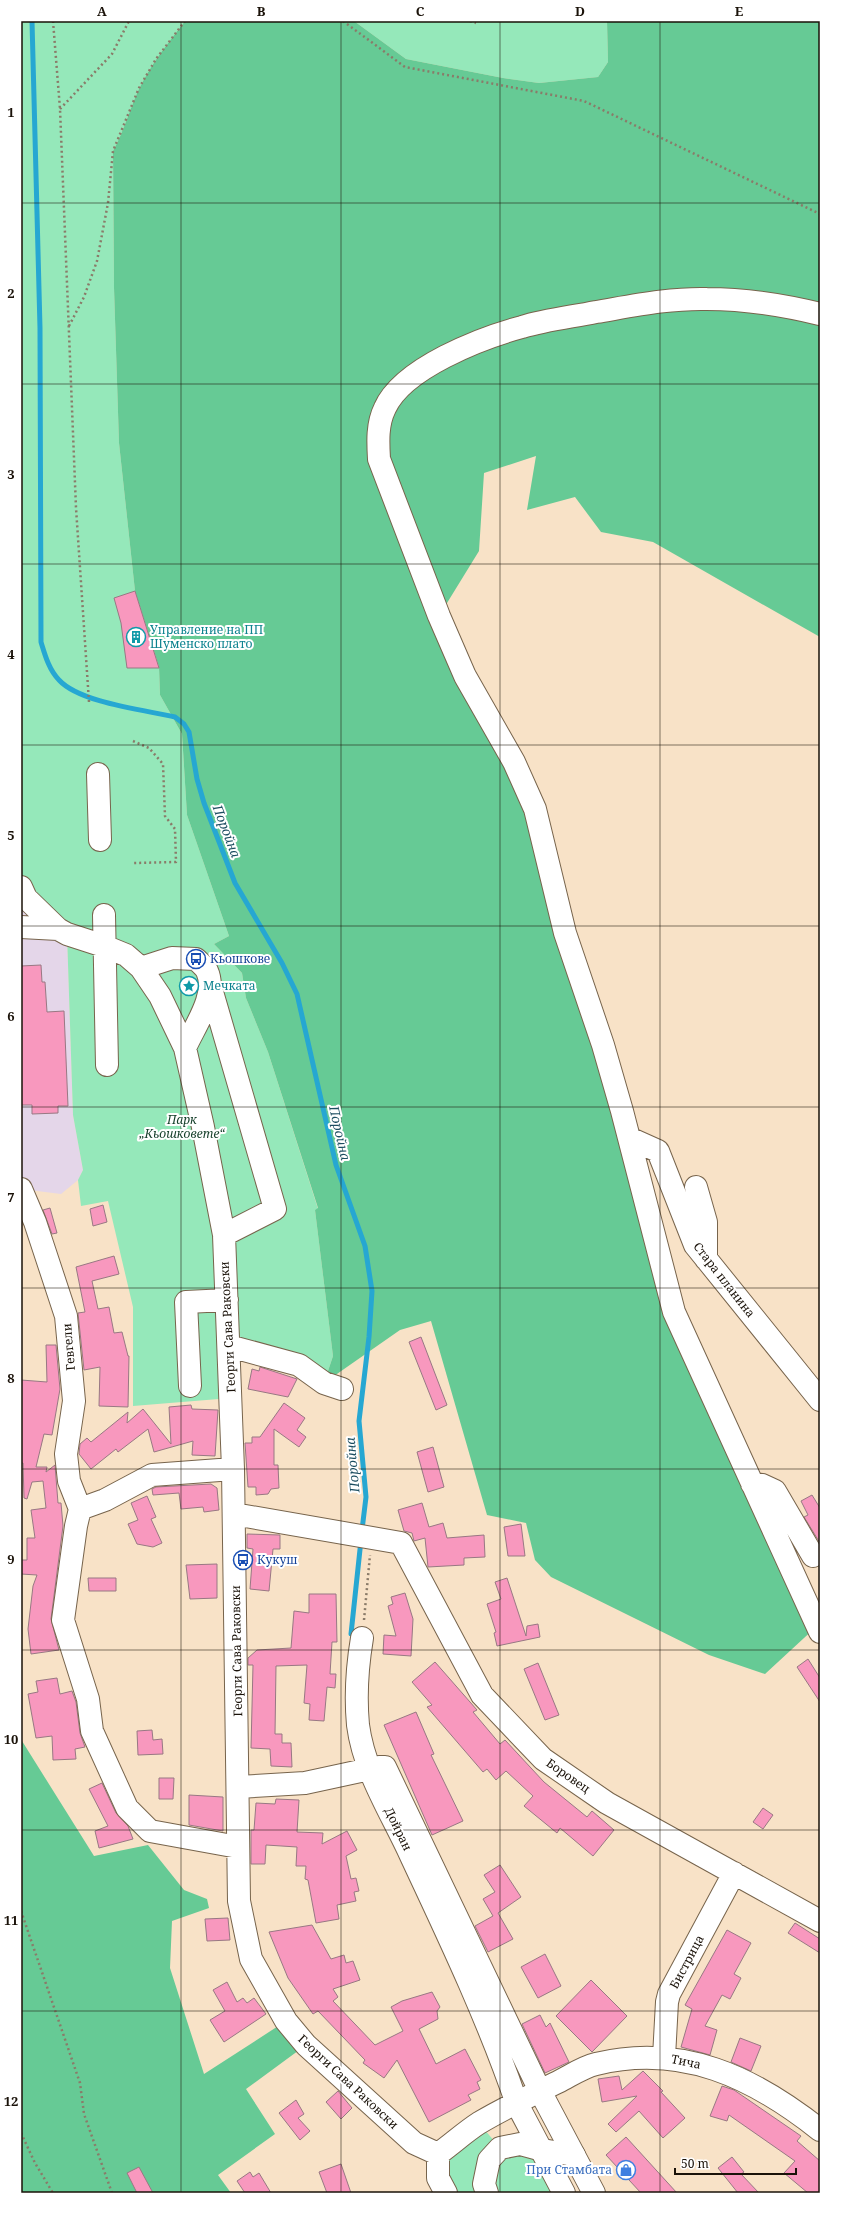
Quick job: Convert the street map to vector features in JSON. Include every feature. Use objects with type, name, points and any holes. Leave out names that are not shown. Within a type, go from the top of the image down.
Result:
[{"type":"street","points":[[818,1629],[674,1312],[629,1138],[603,1045],[565,934],[535,809],[514,762],[465,676],[439,616],[379,459],[378,432],[385,408],[401,385],[423,370],[469,345],[522,326],[636,305],[706,299],[782,305],[820,314]]},
{"type":"street","points":[[98,774],[100,840]]},
{"type":"street","name":"Георги Сава Раковски","points":[[21,887],[26,898],[58,929],[67,934],[104,946],[126,956],[141,968],[160,996],[184,1048],[224,1235],[233,1469],[239,1787],[239,1901],[251,1959],[286,2021],[306,2045],[414,2143],[438,2154]]},
{"type":"street","points":[[104,915],[108,1065]]},
{"type":"street","points":[[21,927],[58,929]]},
{"type":"street","points":[[141,968],[172,958],[196,959],[207,970],[210,985],[275,1209],[224,1235]]},
{"type":"street","points":[[184,1048],[207,1000],[210,985]]},
{"type":"street","name":"Стара планина","points":[[629,1138],[658,1151],[695,1245],[820,1400]]},
{"type":"street","points":[[696,1187],[706,1222],[706,1259]]},
{"type":"street","name":"Гевгели","points":[[21,1190],[34,1222],[66,1316],[74,1401],[66,1454],[69,1481],[80,1509]]},
{"type":"street","points":[[190,1386],[186,1302],[227,1300]]},
{"type":"street","points":[[229,1346],[299,1365],[324,1383],[342,1390]]},
{"type":"street","points":[[233,1469],[152,1475],[105,1500],[80,1509],[76,1526],[63,1620],[88,1700],[92,1731],[127,1808],[150,1831],[238,1847]]},
{"type":"street","points":[[752,1484],[762,1485],[775,1491],[813,1556]]},
{"type":"street","points":[[234,1514],[363,1537]]},
{"type":"street","name":"Боровец","points":[[363,1537],[401,1543],[482,1695],[543,1759],[607,1803],[820,1921]]},
{"type":"street","name":"Дойран","points":[[362,1638],[356,1677],[358,1726],[379,1771],[540,2091],[594,2193]]},
{"type":"street","points":[[239,1787],[305,1783],[379,1771]]},
{"type":"street","name":"Дойран","points":[[379,1771],[424,1883],[491,2033],[517,2104],[564,2193]]},
{"type":"street","name":"Бистрица","points":[[664,2057],[667,2002],[669,1994],[734,1874]]},
{"type":"street","name":"Тича","points":[[540,2091],[594,2064],[629,2058],[664,2057],[698,2064],[742,2078],[820,2130]]},
{"type":"street","points":[[446,2193],[438,2178],[438,2154],[479,2123],[540,2091]]},
{"type":"street","points":[[487,2193],[484,2184],[489,2160],[500,2148],[520,2144],[542,2150],[574,2155]]},
{"type":"path","points":[[53,21],[60,110],[76,508],[89,702]]},
{"type":"path","points":[[60,110],[112,54],[129,21]]},
{"type":"path","points":[[69,326],[84,297],[97,261],[108,203],[113,151],[129,112],[149,71],[156,59],[185,21]]},
{"type":"path","points":[[343,21],[405,67],[584,101],[820,214]]},
{"type":"path","points":[[470,21],[476,24]]},
{"type":"path","points":[[133,741],[149,748],[163,764],[165,816],[175,829],[177,855],[176,862],[134,863]]},
{"type":"path","points":[[362,1638],[363,1537]]},
{"type":"path","points":[[21,1911],[80,2083],[84,2114],[112,2193]]},
{"type":"path","points":[[21,2133],[35,2163],[53,2193]]},
{"type":"shaded area","points":[[21,887],[67,934],[73,1115],[83,1170],[78,1180],[61,1194],[21,1189]]},
{"type":"green space","name":"Парк „Кьошковете“","points":[[21,21],[185,21],[160,54],[143,81],[113,151],[114,288],[119,443],[135,591],[159,667],[160,695],[182,734],[187,815],[229,936],[214,944],[242,973],[246,998],[268,1052],[318,1209],[315,1210],[333,1356],[324,1383],[229,1346],[231,1398],[133,1406],[133,1307],[108,1201],[81,1206],[78,1180],[83,1170],[73,1115],[67,934],[21,887]]},
{"type":"green space","points":[[185,21],[354,21],[406,59],[503,78],[539,83],[598,77],[608,62],[607,21],[820,21],[820,637],[653,542],[601,532],[575,497],[527,510],[536,456],[484,473],[479,551],[439,616],[514,762],[674,1312],[817,1626],[765,1674],[709,1655],[551,1577],[535,1560],[526,1523],[487,1515],[431,1321],[400,1330],[324,1383],[333,1356],[315,1210],[318,1208],[268,1052],[246,998],[242,973],[214,944],[229,936],[187,815],[182,734],[160,695],[159,667],[135,591],[119,443],[114,288],[113,151],[143,81],[160,54]]},
{"type":"green space","points":[[354,21],[607,21],[608,62],[598,77],[539,83],[503,78],[406,59]]},
{"type":"green space","points":[[21,1730],[22,1741],[94,1856],[148,1845],[184,1890],[207,1899],[209,1908],[172,1921],[170,1968],[204,2074],[286,2021],[306,2045],[246,2089],[275,2134],[218,2175],[231,2193],[21,2193]]},
{"type":"green space","points":[[479,2123],[500,2148],[542,2150],[564,2193],[446,2193],[438,2154]]},
{"type":"building","name":"Управление на ПП Шуменско плато","points":[[135,591],[159,668],[127,668],[121,623],[114,598]]},
{"type":"building","points":[[41,965],[42,982],[45,982],[47,1012],[64,1011],[68,1106],[58,1106],[58,1113],[32,1114],[32,1105],[21,1105],[21,966]]},
{"type":"building","points":[[103,1205],[107,1222],[93,1226],[90,1209]]},
{"type":"building","points":[[50,1208],[57,1233],[52,1234],[43,1210]]},
{"type":"building","points":[[114,1256],[119,1274],[92,1281],[98,1309],[109,1307],[114,1333],[122,1332],[129,1356],[128,1407],[99,1406],[100,1367],[84,1370],[78,1313],[85,1312],[76,1267]]},
{"type":"building","points":[[421,1337],[447,1405],[436,1410],[409,1342]]},
{"type":"building","points":[[46,1345],[56,1345],[60,1389],[52,1435],[44,1434],[36,1467],[47,1467],[46,1472],[55,1465],[58,1503],[61,1503],[63,1526],[51,1619],[59,1650],[31,1654],[28,1629],[33,1586],[37,1575],[21,1574],[21,1560],[27,1560],[27,1538],[35,1538],[31,1510],[46,1508],[43,1481],[32,1482],[27,1499],[24,1498],[23,1463],[21,1463],[21,1380],[47,1382]]},
{"type":"building","points":[[260,1367],[297,1379],[288,1397],[248,1389],[252,1369],[259,1371]]},
{"type":"building","points":[[284,1403],[305,1418],[297,1430],[306,1437],[299,1447],[274,1429],[274,1465],[278,1465],[279,1488],[271,1489],[268,1494],[256,1495],[256,1487],[248,1487],[245,1443],[252,1443],[252,1437],[260,1437]]},
{"type":"building","points":[[191,1405],[192,1409],[218,1410],[215,1456],[192,1455],[193,1441],[154,1452],[148,1429],[118,1452],[116,1449],[91,1469],[79,1454],[80,1444],[87,1438],[91,1442],[128,1412],[127,1423],[143,1409],[171,1444],[169,1407]]},
{"type":"building","points":[[433,1447],[444,1487],[428,1492],[417,1452]]},
{"type":"building","points":[[211,1484],[217,1488],[219,1510],[204,1512],[203,1507],[181,1509],[179,1493],[153,1495],[152,1489],[156,1487]]},
{"type":"building","points":[[812,1495],[820,1508],[820,1543],[804,1517],[808,1515],[801,1501]]},
{"type":"building","points":[[147,1496],[156,1517],[151,1519],[162,1543],[153,1547],[137,1544],[128,1524],[138,1520],[131,1503]]},
{"type":"building","points":[[422,1503],[429,1527],[443,1523],[447,1538],[484,1535],[485,1557],[464,1558],[464,1565],[428,1567],[425,1538],[414,1541],[412,1533],[404,1531],[398,1510]]},
{"type":"building","points":[[521,1524],[525,1556],[508,1556],[504,1527]]},
{"type":"building","points":[[247,1534],[280,1535],[280,1549],[273,1549],[269,1591],[250,1589],[253,1549],[247,1548]]},
{"type":"building","points":[[217,1564],[217,1598],[190,1599],[186,1565]]},
{"type":"building","points":[[88,1578],[116,1578],[116,1591],[89,1591]]},
{"type":"building","points":[[507,1578],[526,1636],[527,1626],[538,1624],[540,1637],[497,1646],[494,1633],[496,1632],[487,1604],[501,1599],[495,1582]]},
{"type":"building","points":[[405,1593],[413,1619],[411,1656],[383,1654],[384,1635],[396,1636],[388,1606],[393,1604],[391,1597]]},
{"type":"building","points":[[309,1594],[336,1594],[337,1642],[332,1642],[330,1674],[336,1674],[335,1688],[327,1687],[324,1721],[309,1720],[310,1704],[304,1703],[307,1665],[276,1666],[275,1734],[282,1734],[282,1743],[291,1743],[292,1767],[271,1766],[270,1749],[251,1748],[253,1665],[248,1665],[248,1658],[257,1650],[291,1648],[294,1611],[309,1613]]},
{"type":"building","points":[[808,1659],[820,1678],[820,1702],[797,1667]]},
{"type":"building","points":[[435,1662],[477,1710],[473,1712],[500,1744],[505,1740],[544,1782],[587,1817],[592,1811],[614,1830],[593,1856],[560,1828],[557,1833],[524,1806],[533,1796],[506,1771],[496,1780],[487,1769],[483,1772],[427,1707],[432,1705],[412,1682]]},
{"type":"building","points":[[538,1663],[559,1715],[545,1720],[524,1669]]},
{"type":"building","points":[[57,1678],[60,1694],[72,1691],[76,1702],[80,1733],[85,1747],[75,1749],[76,1759],[53,1760],[52,1736],[36,1738],[28,1694],[38,1692],[36,1681]]},
{"type":"building","points":[[416,1712],[434,1754],[431,1755],[463,1821],[432,1835],[384,1725]]},
{"type":"building","points":[[152,1730],[153,1740],[162,1739],[163,1754],[138,1755],[137,1731]]},
{"type":"building","points":[[159,1778],[174,1778],[173,1799],[159,1799]]},
{"type":"building","points":[[102,1783],[116,1813],[128,1826],[133,1839],[99,1848],[95,1831],[108,1826],[89,1789]]},
{"type":"building","points":[[189,1795],[223,1797],[223,1831],[189,1825]]},
{"type":"building","points":[[276,1799],[299,1800],[297,1832],[323,1833],[322,1844],[347,1831],[357,1850],[346,1856],[351,1879],[356,1878],[359,1891],[354,1892],[356,1901],[337,1905],[339,1919],[316,1923],[308,1880],[305,1879],[306,1866],[296,1866],[297,1847],[266,1845],[265,1864],[251,1864],[251,1830],[254,1830],[256,1803],[275,1804]]},
{"type":"building","points":[[763,1808],[773,1815],[763,1829],[753,1822]]},
{"type":"building","points":[[500,1865],[521,1897],[498,1913],[513,1939],[488,1952],[475,1926],[493,1916],[483,1899],[495,1892],[484,1875]]},
{"type":"building","points":[[228,1918],[230,1940],[207,1941],[205,1919]]},
{"type":"building","points":[[795,1923],[820,1939],[820,1953],[788,1933]]},
{"type":"building","points":[[312,1925],[331,1959],[344,1955],[346,1963],[353,1961],[360,1980],[333,1989],[338,1997],[333,2001],[375,2045],[403,2031],[391,2007],[402,2001],[432,1992],[440,2007],[437,2011],[438,2019],[419,2029],[436,2064],[465,2049],[481,2080],[477,2082],[480,2089],[468,2095],[471,2100],[429,2122],[397,2060],[384,2078],[363,2063],[365,2060],[318,2011],[313,2014],[288,1978],[269,1932]]},
{"type":"building","points":[[727,1930],[751,1943],[734,1974],[741,1978],[730,1999],[722,1995],[705,2026],[717,2030],[710,2055],[681,2047],[692,2009],[685,2005]]},
{"type":"building","points":[[545,1954],[561,1986],[538,1998],[521,1967]]},
{"type":"building","points":[[591,1980],[627,2016],[592,2052],[556,2016]]},
{"type":"building","points":[[227,1982],[237,2002],[243,1998],[247,2003],[254,1998],[266,2014],[224,2042],[210,2020],[225,2011],[213,1990]]},
{"type":"building","points":[[540,2015],[546,2027],[550,2023],[569,2062],[545,2073],[522,2024]]},
{"type":"building","points":[[740,2038],[761,2046],[751,2071],[731,2062]]},
{"type":"building","points":[[643,2071],[663,2091],[661,2092],[685,2118],[663,2138],[639,2111],[616,2132],[608,2124],[637,2096],[602,2102],[598,2079],[619,2076],[622,2090]]},
{"type":"building","points":[[722,2086],[734,2090],[801,2136],[797,2141],[820,2161],[820,2193],[808,2193],[784,2173],[795,2161],[729,2115],[727,2121],[710,2116]]},
{"type":"building","points":[[338,2091],[352,2108],[341,2119],[326,2102]]},
{"type":"building","points":[[296,2100],[304,2114],[298,2118],[310,2131],[300,2140],[279,2113]]},
{"type":"building","points":[[626,2137],[677,2193],[641,2193],[606,2155]]},
{"type":"building","points":[[732,2157],[744,2172],[741,2174],[759,2193],[738,2193],[718,2168]]},
{"type":"building","points":[[341,2164],[351,2193],[327,2193],[319,2172]]},
{"type":"building","points":[[139,2167],[153,2193],[137,2193],[127,2173]]},
{"type":"building","points":[[250,2172],[253,2177],[259,2173],[271,2193],[245,2193],[237,2181]]},
{"type":"waterway","name":"Поройна","points":[[32,21],[40,328],[41,642],[53,672],[59,680],[69,688],[97,700],[175,717],[184,724],[189,732],[197,779],[204,803],[235,883],[282,963],[297,994],[336,1165],[365,1246],[372,1291],[369,1337],[359,1421],[366,1497],[362,1530]]},
{"type":"waterway","name":"Поройна","points":[[351,1634],[361,1540]]},
{"type":"place","name":"Управление на ПП Шуменско плато","points":[[136,637]]},
{"type":"place","name":"Кьошкове","points":[[196,959]]},
{"type":"place","name":"Мечката","points":[[189,986]]},
{"type":"place","name":"Кукуш","points":[[243,1560]]},
{"type":"place","name":"При Стамбата","points":[[626,2170]]}]
